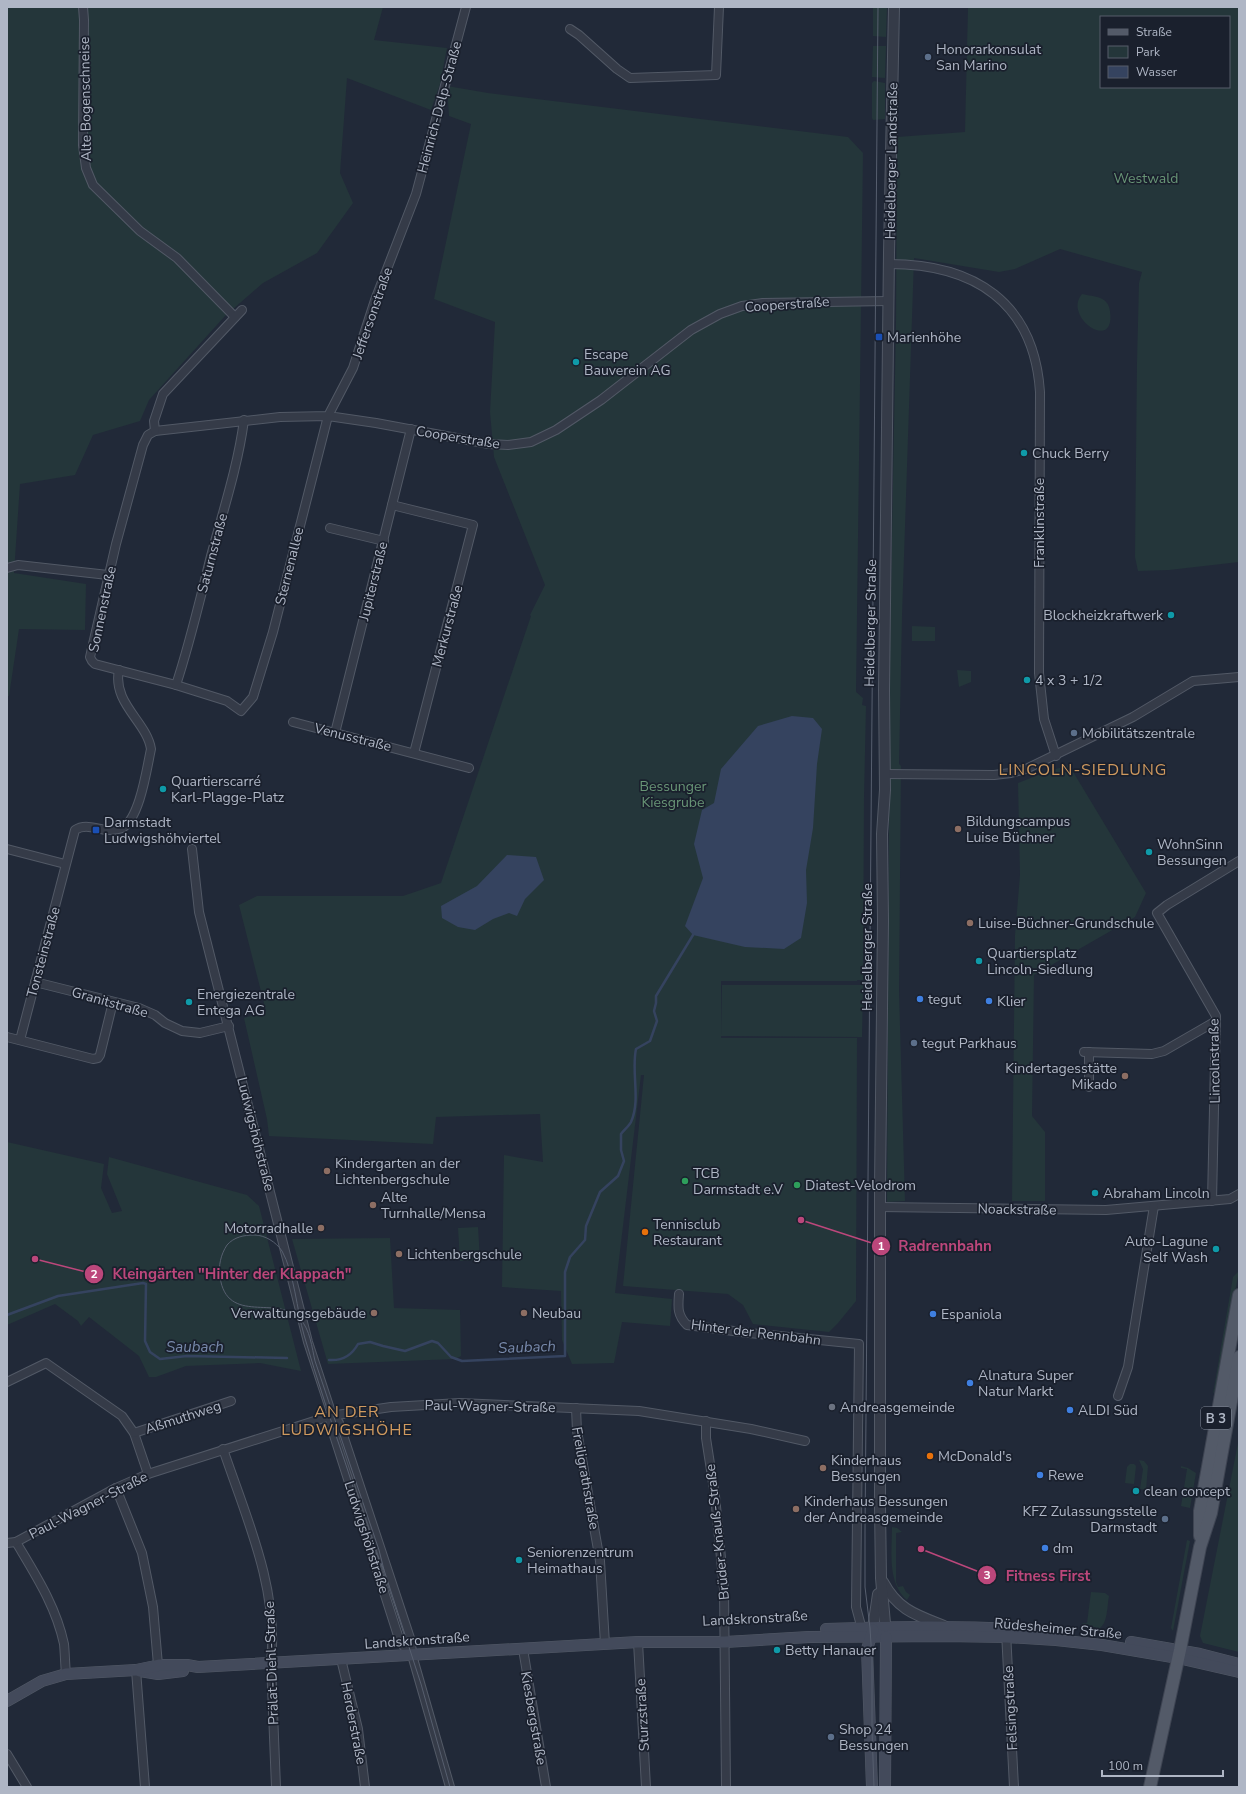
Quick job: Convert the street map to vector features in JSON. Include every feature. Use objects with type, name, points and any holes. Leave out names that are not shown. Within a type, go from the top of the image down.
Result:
[{"type":"main road","name":"B 3","points":[[1200,1547],[1200,1511],[1239,1295]]},
{"type":"main road","name":"B 3","points":[[1179,1654],[1200,1547],[1211,1514],[1239,1357]]},
{"type":"main road","name":"Rüdesheimer Straße","points":[[886,1632],[947,1627],[1006,1633]]},
{"type":"main road","name":"Rüdesheimer Straße","points":[[867,1632],[1006,1633],[1084,1636],[1239,1664]]},
{"type":"main road","name":"Landskronstraße","points":[[136,1670],[158,1674],[198,1667],[271,1662],[638,1642],[867,1632]]},
{"type":"main road","name":"Heidelberger Straße","points":[[867,1632],[872,1787]]},
{"type":"main road","name":"Heidelberger Straße","points":[[885,1787],[886,1632]]},
{"type":"main road","name":"Rüdesheimer Straße","points":[[1179,1654],[1239,1672]]},
{"type":"main road","points":[[1150,1787],[1179,1654]]},
{"type":"main road","name":"Landskronstraße","points":[[7,1701],[42,1681],[66,1674],[136,1670],[158,1665],[187,1665],[198,1667]]},
{"type":"street","name":"Alte Bogenschneise","points":[[83,7],[83,145],[86,168],[93,185],[140,231],[177,258],[235,317]]},
{"type":"street","name":"Heinrich-Delp-Straße","points":[[411,207],[419,187],[466,7]]},
{"type":"street","points":[[570,29],[579,35],[617,69],[630,78],[716,75],[719,7]]},
{"type":"street","name":"Heidelberger Landstraße","points":[[889,316],[894,7]]},
{"type":"street","name":"Jeffersonstraße","points":[[328,416],[353,368],[375,300],[411,207]]},
{"type":"street","name":"Franklinstraße","points":[[889,264],[924,265],[938,268],[968,278],[987,288],[1015,316],[1024,330],[1034,352],[1039,376],[1040,392],[1039,673],[1044,719],[1056,756]]},
{"type":"street","name":"Cooperstraße","points":[[155,431],[244,420],[280,417],[328,416],[412,429],[489,444],[508,445],[531,442],[556,430],[601,400],[691,330],[720,314],[742,306],[769,303],[889,301]]},
{"type":"street","points":[[155,431],[154,421],[163,394],[242,310]]},
{"type":"street","name":"Heidelberger Straße","points":[[886,1632],[881,1578],[880,1207],[883,921],[882,834],[885,804],[884,691],[889,316]]},
{"type":"street","name":"Sternenallee","points":[[241,711],[253,697],[273,632],[328,416]]},
{"type":"street","name":"Saturnstraße","points":[[176,685],[186,655],[226,502],[241,442],[244,420]]},
{"type":"street","name":"Jupiterstraße","points":[[335,733],[412,429]]},
{"type":"street","name":"Sonnenstraße","points":[[155,431],[148,435],[143,445],[108,575],[90,656],[95,664],[227,700],[241,711]]},
{"type":"street","name":"Merkurstraße","points":[[392,505],[473,525],[414,752]]},
{"type":"street","points":[[330,528],[384,541]]},
{"type":"street","points":[[7,568],[18,565],[108,575]]},
{"type":"street","name":"Tonsteinstraße","points":[[20,1040],[75,830],[86,827],[106,830],[123,828],[132,818],[138,805],[151,749],[150,741],[129,711],[121,692],[118,678],[119,670]]},
{"type":"street","points":[[885,774],[978,775],[1011,773],[1026,769],[1056,756],[1133,717],[1190,682],[1202,679],[1239,677]]},
{"type":"street","name":"Venusstraße","points":[[293,722],[414,752]]},
{"type":"street","points":[[414,752],[469,768]]},
{"type":"street","points":[[7,849],[65,864]]},
{"type":"street","name":"Ludwigshöhstraße","points":[[192,849],[199,912],[308,1342],[332,1415],[334,1433],[400,1642],[412,1655],[450,1787]]},
{"type":"street","name":"Lincolnstraße","points":[[1212,1201],[1216,1016],[1157,913],[1167,905],[1239,861]]},
{"type":"street","name":"Granitstraße","points":[[35,982],[148,1011],[182,1031],[200,1033],[229,1026]]},
{"type":"street","points":[[7,1037],[92,1059],[98,1058],[114,1002]]},
{"type":"street","points":[[1089,1087],[1087,1052],[1152,1054],[1164,1051],[1216,1021]]},
{"type":"street","name":"Noackstraße","points":[[880,1207],[1106,1210],[1230,1199],[1239,1194]]},
{"type":"street","points":[[1118,1396],[1128,1367],[1154,1206]]},
{"type":"street","name":"Hinter der Rennbahn","points":[[679,1294],[678,1312],[681,1319],[687,1325],[859,1344],[856,1607],[867,1632]]},
{"type":"street","points":[[7,1382],[46,1363],[122,1416],[134,1433],[148,1474]]},
{"type":"street","name":"Aßmuthweg","points":[[134,1433],[231,1401]]},
{"type":"street","name":"Paul-Wagner-Straße","points":[[7,1543],[16,1542],[116,1488],[148,1474],[332,1415],[391,1406],[460,1404],[639,1411],[751,1429],[806,1441]]},
{"type":"street","name":"Freiligrathstraße","points":[[576,1408],[577,1431],[600,1561],[604,1644]]},
{"type":"street","name":"Brüder-Knauß-Straße","points":[[706,1421],[706,1438],[715,1496],[724,1589],[726,1787]]},
{"type":"street","name":"Prälat-Diehl-Straße","points":[[224,1449],[259,1556],[268,1593],[273,1648],[271,1662],[276,1787]]},
{"type":"street","points":[[116,1488],[142,1553],[153,1607],[158,1665]]},
{"type":"street","points":[[16,1542],[44,1590],[58,1624],[64,1645],[66,1674]]},
{"type":"street","points":[[881,1578],[891,1595],[902,1607],[917,1616],[947,1627]]},
{"type":"street","name":"Heidelberger Straße","points":[[867,1632],[881,1578]]},
{"type":"street","name":"Felsingstraße","points":[[1006,1633],[1014,1787]]},
{"type":"street","name":"Sturzstraße","points":[[638,1642],[646,1787]]},
{"type":"street","name":"Kiesbergstraße","points":[[522,1649],[546,1787]]},
{"type":"street","name":"Herderstraße","points":[[341,1659],[358,1729],[365,1787]]},
{"type":"street","points":[[136,1670],[145,1787]]},
{"type":"street","points":[[7,1754],[27,1787]]},
{"type":"green space","points":[[7,7],[383,7],[374,40],[447,48],[440,84],[431,110],[347,78],[340,173],[353,203],[317,253],[263,283],[225,316],[149,400],[140,421],[93,435],[75,475],[20,484],[14,573],[86,584],[85,630],[19,629],[9,696],[7,696]]},
{"type":"green space","points":[[873,7],[887,7],[886,37],[873,36]]},
{"type":"green space","name":"Westwald","points":[[968,7],[1239,7],[1239,562],[1169,570],[1138,571],[1135,557],[1137,362],[1139,283],[1142,272],[1060,249],[1015,269],[999,272],[914,258],[902,616],[899,764],[901,766],[899,991],[905,1201],[887,1202],[890,645],[896,322],[897,137],[965,132]]},
{"type":"green space","points":[[873,46],[886,46],[885,78],[872,77]]},
{"type":"green space","points":[[874,81],[885,83],[885,119],[873,120],[872,118],[872,83]]},
{"type":"green space","name":"Bessunger Kiesgrube","points":[[447,86],[488,93],[848,137],[863,153],[856,692],[863,698],[862,705],[866,706],[863,980],[721,981],[721,1038],[857,1038],[856,1301],[829,1332],[753,1324],[743,1305],[728,1294],[623,1286],[644,1075],[641,1075],[615,1293],[672,1299],[670,1326],[622,1322],[614,1363],[572,1364],[562,1340],[561,1291],[502,1287],[504,1155],[543,1162],[540,1114],[436,1117],[433,1144],[269,1136],[267,1119],[244,1018],[266,1011],[239,905],[257,896],[403,896],[441,883],[531,616],[530,615],[545,585],[494,457],[490,412],[495,322],[434,299],[471,124],[449,116]]},
{"type":"green space","points":[[1082,294],[1100,298],[1107,302],[1110,311],[1110,324],[1105,330],[1099,331],[1084,321],[1079,312],[1078,303]]},
{"type":"green space","points":[[912,626],[935,627],[935,641],[912,641]]},
{"type":"green space","points":[[957,670],[971,671],[971,682],[959,687]]},
{"type":"green space","points":[[1069,765],[1146,893],[1135,917],[1034,975],[1032,1116],[1045,1132],[1045,1201],[1012,1201],[1015,935],[1020,875],[1018,783]]},
{"type":"green space","points":[[722,985],[863,985],[862,1037],[721,1036]]},
{"type":"green space","points":[[7,1142],[104,1164],[101,1188],[112,1213],[122,1211],[107,1174],[109,1157],[247,1195],[259,1206],[301,1371],[260,1363],[186,1366],[156,1377],[149,1377],[139,1356],[89,1317],[81,1326],[78,1321],[55,1304],[7,1325]]},
{"type":"green space","points":[[478,1227],[480,1260],[460,1261],[458,1228]]},
{"type":"green space","points":[[390,1238],[394,1308],[460,1310],[461,1356],[455,1359],[328,1364],[292,1239]]},
{"type":"green space","points":[[1239,1271],[1217,1386],[1213,1394],[1233,1277]]},
{"type":"green space","points":[[1239,1438],[1239,1652],[1203,1643],[1200,1636]]},
{"type":"green space","points":[[1139,1460],[1144,1461],[1148,1466],[1146,1490],[1140,1489],[1143,1469]]},
{"type":"green space","points":[[1130,1464],[1134,1464],[1136,1466],[1134,1484],[1125,1483],[1127,1467]]},
{"type":"green space","points":[[1181,1466],[1196,1473],[1190,1508],[1181,1506],[1187,1469],[1181,1468]]},
{"type":"green space","points":[[892,1527],[897,1528],[902,1532],[896,1533],[896,1582],[898,1587],[903,1586],[906,1592],[910,1595],[907,1600],[896,1585],[893,1576],[891,1556]]},
{"type":"green space","points":[[1187,1540],[1190,1541],[1173,1631],[1171,1628]]},
{"type":"green space","points":[[1091,1592],[1105,1593],[1109,1596],[1106,1618],[1100,1628],[1085,1626],[1082,1623],[1087,1623]]},
{"type":"water","points":[[792,716],[813,718],[822,729],[817,764],[813,828],[806,870],[807,903],[801,938],[784,949],[745,947],[693,935],[685,926],[703,878],[694,844],[702,810],[714,803],[721,769],[758,726]]},
{"type":"water","points":[[507,855],[536,857],[544,880],[525,899],[517,916],[509,913],[493,919],[475,930],[458,927],[442,918],[441,906],[477,886]]},
{"type":"waterway","name":"Saubach","points":[[329,1360],[342,1358],[350,1354],[358,1344],[370,1342],[405,1351],[432,1341],[438,1343],[451,1357],[462,1361],[565,1356],[565,1272],[570,1257],[585,1240],[586,1226],[600,1192],[618,1176],[624,1161],[621,1150],[621,1134],[630,1124],[634,1113],[636,1095],[636,1049],[650,1041],[657,1021],[654,1011],[656,996],[693,935]]},
{"type":"waterway","name":"Saubach","points":[[7,1315],[58,1296],[143,1283],[146,1284],[145,1341],[150,1352],[160,1359],[187,1356],[287,1358]]},
{"type":"tram line","points":[[874,1787],[872,1660],[865,1587],[865,1532],[878,7]]},
{"type":"tram line","points":[[384,1570],[373,1545],[314,1369],[304,1335],[302,1325],[299,1315],[290,1270],[282,1251],[273,1242],[258,1235],[236,1238],[227,1245],[220,1260],[220,1277],[225,1292],[232,1301],[243,1305],[279,1309],[291,1312],[300,1319],[303,1323],[306,1328],[308,1333],[315,1361],[379,1550],[384,1570],[421,1684],[450,1787]]},
{"type":"place","name":"Honorarkonsulat San Marino","points":[[928,57]]},
{"type":"place","name":"Marienhöhe","points":[[879,337]]},
{"type":"place","name":"Escape Bauverein AG","points":[[576,362]]},
{"type":"place","name":"Chuck Berry","points":[[1024,453]]},
{"type":"place","name":"Blockheizkraftwerk","points":[[1171,615]]},
{"type":"place","name":"4 x 3 + 1/2","points":[[1027,680]]},
{"type":"place","name":"Mobilitätszentrale","points":[[1074,733]]},
{"type":"place","name":"Quartierscarré Karl-Plagge-Platz","points":[[163,789]]},
{"type":"place","name":"Bildungscampus Luise Büchner","points":[[958,829]]},
{"type":"place","name":"Darmstadt Ludwigshöhviertel","points":[[96,830]]},
{"type":"place","name":"WohnSinn Bessungen","points":[[1149,852]]},
{"type":"place","name":"Luise-Büchner-Grundschule","points":[[970,923]]},
{"type":"place","name":"Quartiersplatz Lincoln-Siedlung","points":[[979,961]]},
{"type":"place","name":"tegut","points":[[920,999]]},
{"type":"place","name":"Klier","points":[[989,1001]]},
{"type":"place","name":"Energiezentrale Entega AG","points":[[189,1002]]},
{"type":"place","name":"tegut Parkhaus","points":[[914,1043]]},
{"type":"place","name":"Kindertagesstätte Mikado","points":[[1125,1076]]},
{"type":"place","name":"Kindergarten an der Lichtenbergschule","points":[[327,1171]]},
{"type":"place","name":"TCB Darmstadt e.V","points":[[685,1181]]},
{"type":"place","name":"Diatest-Velodrom","points":[[797,1185]]},
{"type":"place","name":"Abraham Lincoln","points":[[1095,1193]]},
{"type":"place","name":"Alte Turnhalle/Mensa","points":[[373,1205]]},
{"type":"place","name":"Radrennbahn","points":[[801,1220]]},
{"type":"place","name":"Motorradhalle","points":[[321,1228]]},
{"type":"place","name":"Tennisclub Restaurant","points":[[645,1232]]},
{"type":"place","name":"Auto-Lagune Self Wash","points":[[1216,1249]]},
{"type":"place","name":"Lichtenbergschule","points":[[399,1254]]},
{"type":"place","name":"Kleingärten \"Hinter der Klappach\"","points":[[35,1259]]},
{"type":"place","name":"Verwaltungsgebäude","points":[[374,1313]]},
{"type":"place","name":"Neubau","points":[[524,1313]]},
{"type":"place","name":"Espaniola","points":[[933,1314]]},
{"type":"place","name":"Alnatura Super Natur Markt","points":[[970,1383]]},
{"type":"place","name":"Andreasgemeinde","points":[[832,1407]]},
{"type":"place","name":"ALDI Süd","points":[[1070,1410]]},
{"type":"place","name":"McDonald's","points":[[930,1456]]},
{"type":"place","name":"Kinderhaus Bessungen","points":[[823,1468]]},
{"type":"place","name":"Rewe","points":[[1040,1475]]},
{"type":"place","name":"clean concept","points":[[1136,1491]]},
{"type":"place","name":"Kinderhaus Bessungen der Andreasgemeinde","points":[[796,1509]]},
{"type":"place","name":"KFZ Zulassungsstelle Darmstadt","points":[[1165,1519]]},
{"type":"place","name":"dm","points":[[1045,1548]]},
{"type":"place","name":"Fitness First","points":[[921,1549]]},
{"type":"place","name":"Seniorenzentrum Heimathaus","points":[[519,1560]]},
{"type":"place","name":"Betty Hanauer","points":[[777,1650]]},
{"type":"place","name":"Shop 24 Bessungen","points":[[831,1737]]},
{"type":"district","name":"LINCOLN-SIEDLUNG","points":[[1083,769]]},
{"type":"district","name":"AN DER LUDWIGSHÖHE","points":[[347,1420]]}]
